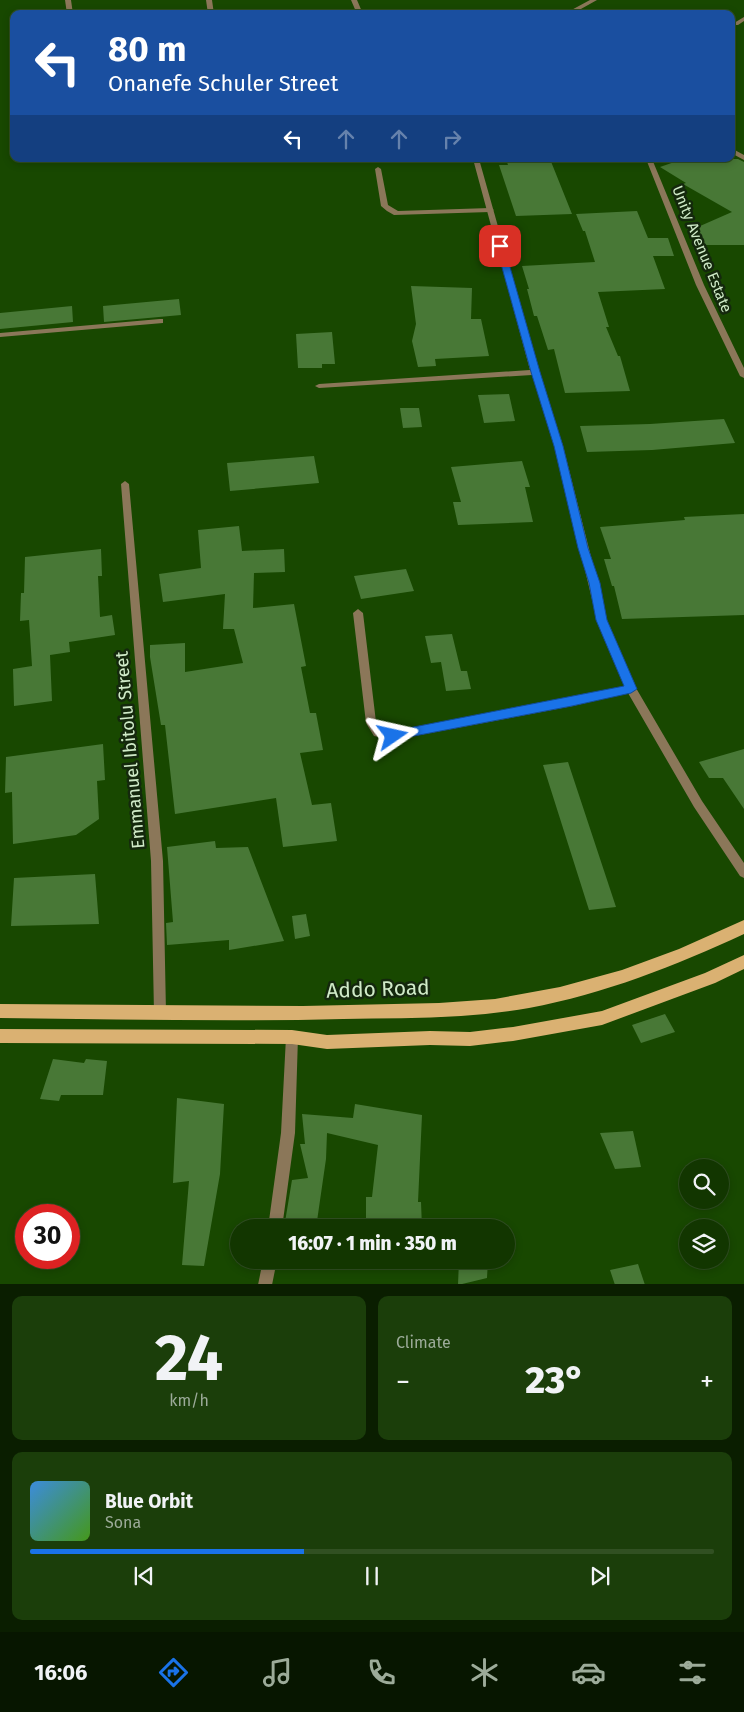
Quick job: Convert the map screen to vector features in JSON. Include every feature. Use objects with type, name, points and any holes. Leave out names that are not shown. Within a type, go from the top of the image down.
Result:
[{"type":"main road","name":"Addo Road","points":[[0,1011],[255,1014],[494,1006],[542,998],[631,975],[693,952],[744,927]]},
{"type":"main road","points":[[0,1036],[292,1037],[327,1042],[430,1038],[470,1039],[513,1034],[602,1018],[710,978],[744,962]]},
{"type":"street","points":[[575,10],[594,0]]},
{"type":"street","points":[[736,24],[744,19]]},
{"type":"street","points":[[477,162],[535,372],[558,446],[602,620],[631,689],[698,804],[744,873]]},
{"type":"street","name":"Unity Avenue Estate","points":[[650,162],[700,285],[744,376]]},
{"type":"street","points":[[378,169],[385,206],[396,213],[490,210]]},
{"type":"street","points":[[0,335],[160,321]]},
{"type":"street","points":[[319,386],[535,372]]},
{"type":"street","name":"Emmanuel Ibitolu Street","points":[[125,484],[157,861],[160,1013]]},
{"type":"street","points":[[358,613],[371,724],[378,733],[393,736],[631,689]]},
{"type":"street","points":[[276,1219],[288,1133],[292,1037]]},
{"type":"street","points":[[265,1284],[268,1269]]},
{"type":"building","points":[[735,159],[738,159],[744,162],[744,245],[696,245],[691,230],[732,212],[683,184],[686,183],[660,167],[674,162],[735,162]]},
{"type":"building","points":[[507,162],[551,162],[572,214],[516,216],[499,165],[508,165]]},
{"type":"building","points":[[637,211],[648,238],[668,238],[674,256],[653,256],[665,289],[598,292],[609,327],[606,327],[618,356],[620,356],[630,391],[565,393],[554,349],[548,350],[537,316],[534,316],[522,266],[595,262],[585,231],[583,231],[576,214]]},
{"type":"building","points":[[411,286],[472,288],[471,319],[481,319],[489,356],[435,359],[436,366],[418,367],[412,341],[416,324]]},
{"type":"building","points":[[179,299],[181,315],[104,322],[103,306]]},
{"type":"building","points":[[72,306],[73,322],[0,329],[0,313]]},
{"type":"building","points":[[332,332],[335,364],[322,364],[322,368],[298,368],[296,334]]},
{"type":"building","points":[[509,394],[515,421],[484,423],[478,395]]},
{"type":"building","points":[[400,408],[419,408],[422,427],[403,428]]},
{"type":"building","points":[[724,419],[735,443],[652,450],[587,452],[580,426],[650,424]]},
{"type":"building","points":[[314,456],[319,483],[230,491],[227,463]]},
{"type":"building","points":[[522,461],[530,487],[525,487],[533,522],[458,525],[453,502],[461,502],[451,467]]},
{"type":"building","points":[[744,514],[744,615],[622,619],[614,586],[612,586],[604,559],[611,559],[600,527],[685,520],[684,517]]},
{"type":"building","points":[[239,526],[242,551],[284,549],[285,572],[254,573],[253,608],[294,604],[306,666],[301,667],[310,713],[316,713],[323,750],[300,753],[312,805],[331,803],[337,841],[283,847],[276,798],[175,814],[165,725],[161,725],[150,657],[150,645],[185,643],[185,672],[243,663],[234,629],[223,629],[225,594],[163,602],[159,574],[201,568],[198,530]]},
{"type":"building","points":[[101,549],[102,576],[98,576],[100,617],[112,615],[115,635],[69,642],[70,652],[50,655],[52,701],[14,706],[13,669],[32,666],[29,620],[20,621],[21,593],[24,593],[25,557]]},
{"type":"building","points":[[406,569],[414,591],[361,599],[354,576]]},
{"type":"building","points":[[452,634],[461,671],[467,671],[471,689],[446,691],[441,662],[431,663],[425,636]]},
{"type":"building","points":[[103,744],[105,780],[97,781],[99,819],[76,835],[13,844],[12,792],[5,793],[6,757]]},
{"type":"building","points":[[744,749],[744,809],[723,778],[709,778],[699,762]]},
{"type":"building","points":[[568,762],[616,907],[589,910],[543,765]]},
{"type":"building","points":[[215,841],[216,848],[248,847],[284,941],[229,950],[229,940],[167,945],[166,923],[173,922],[167,847]]},
{"type":"building","points":[[95,874],[99,924],[11,926],[14,878]]},
{"type":"building","points":[[306,914],[310,936],[295,939],[292,916]]},
{"type":"building","points":[[665,1014],[675,1032],[641,1043],[632,1025]]},
{"type":"building","points":[[53,1059],[84,1063],[86,1059],[107,1061],[103,1095],[61,1095],[59,1101],[40,1099]]},
{"type":"building","points":[[177,1098],[224,1104],[220,1174],[204,1266],[182,1265],[189,1181],[173,1183]]},
{"type":"building","points":[[355,1104],[422,1115],[418,1202],[421,1202],[422,1219],[366,1219],[366,1197],[372,1197],[378,1145],[327,1133],[326,1159],[317,1219],[286,1219],[292,1180],[308,1178],[300,1144],[305,1144],[302,1114],[353,1118]]},
{"type":"building","points":[[633,1131],[641,1167],[615,1169],[600,1133]]},
{"type":"building","points":[[638,1264],[645,1284],[615,1284],[610,1270]]},
{"type":"building","points":[[459,1269],[488,1269],[487,1278],[458,1284]]},
{"type":"route","points":[[393,736],[631,689],[602,620],[558,446],[500,246]]}]
